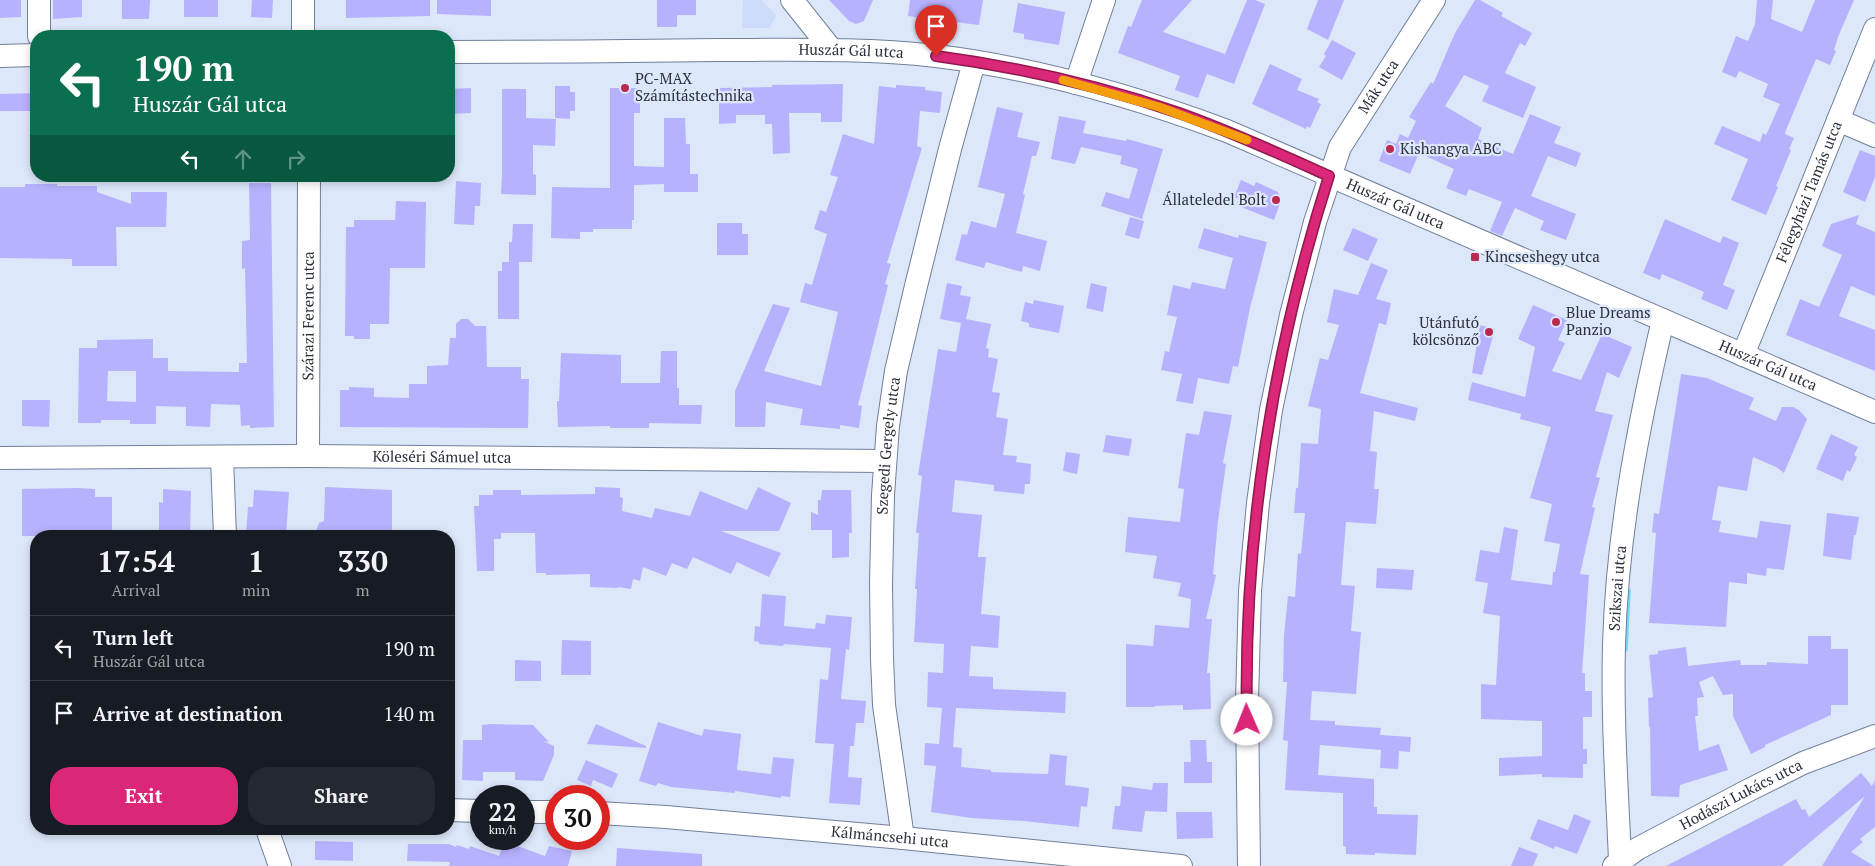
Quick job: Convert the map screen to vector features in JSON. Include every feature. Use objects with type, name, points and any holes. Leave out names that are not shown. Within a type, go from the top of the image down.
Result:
[{"type":"street","points":[[40,0],[40,30]]},
{"type":"street","points":[[302,0],[303,30]]},
{"type":"street","points":[[792,0],[831,49]]},
{"type":"street","points":[[1076,83],[1104,0]]},
{"type":"street","name":"Mák utca","points":[[1329,176],[1345,138],[1434,0]]},
{"type":"street","name":"Félegyházi Tamás utca","points":[[1743,355],[1875,29]]},
{"type":"street","name":"Huszár Gál utca","points":[[455,52],[831,49],[920,55],[974,62],[1076,83],[1137,100],[1227,131],[1875,412]]},
{"type":"street","points":[[0,56],[30,55]]},
{"type":"street","name":"Szegedi Gergely utca","points":[[903,838],[884,705],[882,659],[881,584],[888,426],[901,349],[974,62]]},
{"type":"street","points":[[1838,120],[1875,136]]},
{"type":"street","points":[[1249,866],[1247,644],[1258,503],[1271,410],[1291,315],[1312,232],[1329,176]]},
{"type":"street","name":"Szárazi Ferenc utca","points":[[308,456],[309,182]]},
{"type":"street","name":"Szikszai utca","points":[[1617,863],[1614,732],[1615,621],[1625,510],[1644,404],[1663,320]]},
{"type":"street","name":"Köleséri Sámuel utca","points":[[0,458],[308,456],[885,461]]},
{"type":"street","points":[[222,458],[225,530]]},
{"type":"street","name":"Hodászi Lukács utca","points":[[1617,863],[1655,839],[1779,775],[1804,763],[1875,736]]},
{"type":"street","points":[[455,810],[470,811]]},
{"type":"street","name":"Kálmáncsehi utca","points":[[610,814],[903,838],[1181,866]]},
{"type":"street","points":[[270,835],[280,866]]},
{"type":"shaded area","points":[[743,0],[761,0],[776,15],[770,28],[742,28]]},
{"type":"building","points":[[0,0],[21,0],[21,17],[0,18]]},
{"type":"building","points":[[53,0],[82,0],[82,17],[53,19]]},
{"type":"building","points":[[122,0],[150,0],[149,19],[122,19]]},
{"type":"building","points":[[184,0],[218,0],[218,17],[184,17]]},
{"type":"building","points":[[252,0],[273,0],[272,18],[251,17]]},
{"type":"building","points":[[346,0],[430,0],[430,16],[346,18]]},
{"type":"building","points":[[437,0],[491,0],[491,16],[437,14]]},
{"type":"building","points":[[657,0],[696,0],[696,15],[677,15],[677,27],[657,27]]},
{"type":"building","points":[[829,0],[873,0],[864,21],[856,24],[849,21]]},
{"type":"building","points":[[910,0],[983,0],[979,25],[908,16]]},
{"type":"building","points":[[1142,0],[1192,0],[1163,32],[1225,54],[1247,0],[1255,0],[1265,4],[1234,84],[1207,74],[1198,98],[1175,90],[1180,76],[1118,53],[1128,26],[1131,27]]},
{"type":"building","points":[[1318,0],[1344,0],[1328,40],[1307,29]]},
{"type":"building","points":[[1475,0],[1480,0],[1503,13],[1501,16],[1532,33],[1525,46],[1520,43],[1505,73],[1536,87],[1523,118],[1482,101],[1489,86],[1464,75],[1445,106],[1482,128],[1478,139],[1513,154],[1530,114],[1561,127],[1554,143],[1581,153],[1576,167],[1548,156],[1531,196],[1576,214],[1566,240],[1540,230],[1544,221],[1515,208],[1502,236],[1490,231],[1502,202],[1469,189],[1466,196],[1446,188],[1454,169],[1419,153],[1410,174],[1379,161],[1387,140],[1396,144],[1400,134],[1408,138],[1416,121],[1409,117],[1431,82],[1433,84],[1455,33]]},
{"type":"building","points":[[1757,0],[1773,0],[1771,19],[1802,32],[1815,0],[1854,0],[1838,37],[1834,50],[1836,51],[1830,65],[1816,59],[1786,130],[1785,134],[1794,138],[1776,186],[1778,187],[1766,215],[1731,200],[1748,159],[1714,144],[1722,126],[1760,142],[1763,133],[1766,135],[1780,104],[1763,97],[1768,84],[1739,71],[1736,78],[1722,72],[1736,36],[1748,41],[1755,24]]},
{"type":"building","points":[[1018,3],[1065,12],[1059,45],[1024,39],[1024,34],[1013,32]]},
{"type":"building","points":[[1332,40],[1356,53],[1342,80],[1319,67],[1326,56],[1324,54]]},
{"type":"building","points":[[1270,64],[1302,79],[1297,90],[1319,99],[1317,102],[1321,104],[1310,128],[1307,126],[1306,129],[1252,104]]},
{"type":"building","points":[[843,84],[842,122],[821,122],[821,113],[789,113],[790,153],[773,154],[772,124],[765,124],[765,115],[736,115],[736,123],[719,124],[719,88]]},
{"type":"building","points":[[896,85],[925,87],[925,90],[942,92],[940,113],[920,111],[917,146],[922,148],[887,263],[891,264],[885,284],[888,285],[858,405],[862,406],[859,428],[840,425],[840,429],[800,425],[803,409],[766,402],[765,427],[735,427],[735,391],[773,304],[790,308],[764,371],[821,386],[838,312],[800,302],[805,283],[812,285],[827,234],[814,229],[820,210],[826,212],[838,177],[830,175],[843,134],[874,144],[879,86],[896,88]]},
{"type":"building","points":[[555,86],[570,86],[570,92],[575,92],[575,111],[570,111],[570,119],[555,118]]},
{"type":"building","points":[[471,88],[471,113],[455,114],[455,89]]},
{"type":"building","points":[[610,88],[640,88],[640,113],[634,113],[634,166],[664,167],[664,118],[685,118],[686,144],[690,144],[690,174],[698,174],[698,192],[664,192],[664,184],[634,185],[634,220],[632,220],[632,229],[593,229],[593,232],[580,232],[580,239],[551,238],[552,187],[610,188]]},
{"type":"building","points":[[502,89],[526,89],[526,118],[556,119],[555,146],[533,145],[533,174],[536,175],[536,195],[501,194]]},
{"type":"building","points":[[30,93],[30,111],[0,111],[0,94]]},
{"type":"building","points":[[997,107],[1023,113],[1017,137],[1040,142],[1036,156],[1032,156],[1016,233],[1047,241],[1040,271],[1023,266],[1022,272],[986,262],[984,268],[955,260],[962,234],[967,235],[971,221],[996,228],[1005,194],[978,187]]},
{"type":"building","points":[[1059,116],[1086,121],[1083,133],[1126,141],[1127,139],[1163,149],[1142,219],[1101,206],[1106,192],[1129,199],[1138,169],[1120,164],[1122,156],[1081,147],[1075,164],[1051,159]]},
{"type":"building","points":[[1860,150],[1875,156],[1875,177],[1865,202],[1843,192]]},
{"type":"building","points":[[1241,180],[1254,186],[1256,182],[1278,192],[1281,201],[1274,220],[1236,205],[1239,199],[1234,197]]},
{"type":"building","points":[[456,181],[481,183],[480,206],[475,206],[474,225],[454,224]]},
{"type":"building","points":[[249,183],[271,183],[274,427],[250,428],[250,425],[241,426],[240,405],[211,404],[210,427],[186,426],[186,407],[156,406],[156,424],[130,424],[130,420],[101,420],[101,423],[78,423],[79,348],[97,348],[97,340],[153,339],[153,358],[168,358],[168,371],[239,372],[239,363],[247,363],[245,268],[242,269],[242,241],[250,240]],"holes":[[[108,371],[136,371],[136,402],[107,401]]]},
{"type":"building","points":[[25,184],[97,186],[97,192],[131,204],[131,192],[167,192],[166,227],[116,227],[117,266],[72,266],[72,259],[0,258],[0,187],[25,187]]},
{"type":"building","points":[[396,201],[426,202],[425,268],[390,268],[389,324],[370,324],[370,339],[354,339],[354,336],[345,336],[346,227],[354,227],[354,220],[395,220]]},
{"type":"building","points":[[1859,215],[1856,224],[1875,232],[1875,296],[1851,286],[1839,316],[1875,330],[1875,371],[1786,335],[1800,299],[1819,307],[1842,255],[1822,246],[1831,224]]},
{"type":"building","points":[[1130,217],[1144,221],[1139,239],[1125,235]]},
{"type":"building","points":[[1665,219],[1720,243],[1723,236],[1739,243],[1723,285],[1735,290],[1727,310],[1701,299],[1704,292],[1662,274],[1660,280],[1643,273]]},
{"type":"building","points":[[717,223],[742,223],[742,234],[748,234],[748,255],[717,255]]},
{"type":"building","points":[[513,224],[533,224],[532,262],[509,262],[509,242],[512,242]]},
{"type":"building","points":[[1204,228],[1238,238],[1239,235],[1267,242],[1250,308],[1238,367],[1233,366],[1229,384],[1198,378],[1193,404],[1176,401],[1182,374],[1161,370],[1165,351],[1169,352],[1177,317],[1167,315],[1173,285],[1190,289],[1192,282],[1225,289],[1233,258],[1198,248]]},
{"type":"building","points":[[1353,228],[1378,239],[1368,261],[1343,250]]},
{"type":"building","points":[[502,262],[519,262],[519,319],[498,319],[498,271],[502,271]]},
{"type":"building","points":[[1371,263],[1388,270],[1376,299],[1391,303],[1386,325],[1379,323],[1360,393],[1418,408],[1415,421],[1374,411],[1370,451],[1377,452],[1374,489],[1379,489],[1376,524],[1346,522],[1341,585],[1355,586],[1351,631],[1361,632],[1356,694],[1312,691],[1310,720],[1335,721],[1335,725],[1381,728],[1380,735],[1411,737],[1410,752],[1399,751],[1398,769],[1380,768],[1381,750],[1320,745],[1318,775],[1374,779],[1374,807],[1377,807],[1377,814],[1418,815],[1416,855],[1346,854],[1346,847],[1343,846],[1343,793],[1285,790],[1288,741],[1283,740],[1287,682],[1283,682],[1284,635],[1288,596],[1295,597],[1298,553],[1301,554],[1305,513],[1294,513],[1301,443],[1318,444],[1321,409],[1308,406],[1320,358],[1328,360],[1339,325],[1327,322],[1334,289],[1358,295]]},
{"type":"building","points":[[947,283],[962,286],[960,295],[971,297],[966,319],[991,324],[986,348],[989,349],[988,357],[998,359],[992,392],[1000,393],[996,417],[1008,419],[1003,455],[1017,456],[1016,462],[1031,464],[1030,484],[1025,484],[1024,494],[994,491],[994,485],[955,480],[952,512],[982,515],[978,557],[986,557],[981,614],[1000,616],[998,648],[971,646],[969,676],[993,677],[993,689],[1066,692],[1065,713],[956,708],[953,747],[962,748],[961,767],[991,770],[991,772],[1048,774],[1050,754],[1067,756],[1065,785],[1089,788],[1087,807],[1081,806],[1079,827],[971,818],[931,812],[936,766],[924,765],[925,743],[939,744],[942,708],[927,707],[928,672],[943,673],[944,644],[914,642],[919,533],[916,533],[922,476],[918,475],[938,349],[956,352],[961,323],[940,319]]},
{"type":"building","points":[[1091,283],[1107,287],[1103,312],[1086,308]]},
{"type":"building","points":[[1034,300],[1064,306],[1059,333],[1029,327],[1029,323],[1021,321],[1025,302],[1033,304]]},
{"type":"building","points":[[1533,305],[1567,320],[1558,340],[1565,343],[1552,371],[1581,380],[1602,334],[1632,347],[1619,378],[1607,372],[1595,411],[1613,415],[1596,477],[1600,478],[1592,507],[1595,508],[1580,574],[1589,575],[1582,673],[1585,673],[1585,691],[1592,691],[1592,717],[1583,717],[1583,749],[1587,749],[1587,764],[1583,764],[1583,778],[1542,777],[1542,774],[1499,776],[1499,758],[1542,756],[1542,721],[1481,719],[1481,684],[1496,685],[1500,616],[1483,613],[1488,583],[1475,581],[1480,550],[1499,553],[1504,527],[1518,530],[1511,580],[1552,585],[1553,572],[1555,572],[1560,544],[1544,541],[1552,504],[1530,498],[1551,427],[1520,419],[1521,414],[1468,400],[1472,382],[1525,397],[1535,347],[1518,339]]},
{"type":"building","points":[[461,319],[468,319],[475,326],[486,326],[487,367],[521,367],[521,379],[529,379],[528,428],[340,427],[340,390],[349,390],[349,387],[374,388],[374,397],[409,398],[409,384],[427,384],[427,366],[448,365],[450,338],[456,338],[456,324]]},
{"type":"building","points":[[1480,325],[1495,329],[1482,375],[1472,373]]},
{"type":"building","points":[[661,351],[677,351],[679,405],[702,405],[701,424],[649,423],[649,428],[610,428],[610,426],[558,427],[557,401],[559,401],[561,353],[621,355],[621,383],[660,383]]},
{"type":"building","points":[[1681,374],[1707,378],[1754,398],[1749,409],[1776,421],[1782,407],[1793,407],[1799,410],[1807,419],[1784,473],[1776,467],[1753,457],[1747,491],[1718,486],[1712,520],[1721,521],[1719,532],[1757,538],[1760,521],[1791,525],[1784,570],[1767,568],[1766,576],[1747,573],[1747,584],[1729,582],[1726,627],[1649,623],[1656,533],[1652,532],[1654,513],[1659,514]]},
{"type":"building","points":[[22,400],[50,400],[49,427],[22,426]]},
{"type":"building","points":[[1204,411],[1232,415],[1223,463],[1226,464],[1213,574],[1216,575],[1206,619],[1212,619],[1207,673],[1210,673],[1211,709],[1183,710],[1183,705],[1126,707],[1126,644],[1153,646],[1155,625],[1189,628],[1191,599],[1178,596],[1181,583],[1153,578],[1157,556],[1125,552],[1128,517],[1180,522],[1184,489],[1178,488],[1186,433],[1199,435]]},
{"type":"building","points":[[1831,434],[1858,447],[1854,455],[1857,457],[1850,472],[1847,470],[1843,481],[1816,469]]},
{"type":"building","points":[[1106,435],[1132,439],[1129,456],[1103,452]]},
{"type":"building","points":[[1066,452],[1080,454],[1077,474],[1063,471]]},
{"type":"building","points":[[325,487],[392,490],[392,530],[316,530],[319,523],[324,521]]},
{"type":"building","points":[[595,487],[620,488],[620,497],[623,498],[622,511],[652,518],[655,508],[690,516],[700,491],[747,510],[758,487],[791,503],[779,531],[721,531],[781,553],[769,577],[737,562],[731,574],[693,557],[687,569],[672,563],[666,576],[643,567],[640,581],[633,579],[631,589],[590,587],[590,574],[546,575],[546,573],[536,573],[535,533],[501,533],[501,539],[494,539],[494,571],[477,571],[474,506],[479,506],[479,495],[493,495],[493,490],[521,490],[521,495],[595,494]]},
{"type":"building","points":[[22,489],[95,489],[95,497],[112,497],[112,530],[30,530],[30,536],[22,536]]},
{"type":"building","points":[[163,489],[191,491],[190,530],[159,530],[159,502],[163,503]]},
{"type":"building","points":[[254,490],[289,492],[286,530],[246,530],[248,507],[253,507]]},
{"type":"building","points":[[822,490],[851,490],[852,533],[849,533],[849,557],[832,558],[832,530],[811,530],[811,512],[818,515],[818,500],[821,500]]},
{"type":"building","points":[[1827,513],[1859,517],[1856,535],[1854,535],[1851,560],[1823,556]]},
{"type":"building","points":[[1377,568],[1414,570],[1412,590],[1376,588]]},
{"type":"building","points":[[762,594],[786,596],[784,626],[815,629],[816,623],[825,624],[826,615],[852,617],[849,650],[846,649],[841,699],[866,701],[864,723],[856,723],[854,746],[850,746],[848,777],[862,778],[860,805],[829,803],[834,744],[815,743],[820,679],[828,680],[831,648],[759,644],[759,642],[754,641],[755,626],[760,627]]},
{"type":"building","points":[[1808,636],[1831,636],[1831,649],[1848,649],[1848,705],[1831,705],[1831,715],[1765,745],[1765,747],[1751,754],[1733,716],[1733,694],[1723,695],[1713,676],[1699,682],[1704,697],[1697,698],[1698,716],[1695,716],[1699,751],[1719,744],[1728,770],[1680,785],[1679,797],[1651,796],[1648,698],[1653,697],[1649,655],[1658,654],[1658,651],[1686,647],[1688,666],[1740,660],[1740,665],[1767,665],[1767,662],[1808,664]]},
{"type":"building","points":[[562,640],[591,641],[591,675],[561,675]]},
{"type":"building","points":[[515,660],[541,661],[541,681],[515,681]]},
{"type":"building","points":[[658,722],[702,736],[704,729],[741,734],[737,770],[771,774],[773,757],[794,759],[790,797],[781,796],[781,798],[735,791],[735,793],[671,787],[658,783],[656,786],[639,781]]},
{"type":"building","points":[[596,724],[646,746],[646,748],[587,744]]},
{"type":"building","points":[[482,725],[533,725],[549,742],[543,741],[554,746],[554,755],[543,781],[515,780],[515,772],[483,772],[483,781],[462,780],[463,740],[482,740]]},
{"type":"building","points":[[1190,740],[1206,740],[1207,762],[1212,762],[1212,783],[1184,783],[1184,762],[1191,762]]},
{"type":"building","points":[[586,760],[618,774],[612,788],[610,785],[593,780],[591,785],[589,785],[577,780]]},
{"type":"building","points":[[1861,773],[1872,786],[1875,780],[1875,827],[1860,839],[1863,842],[1851,852],[1874,866],[1822,866],[1865,796],[1782,866],[1666,866],[1796,799],[1802,810],[1805,809],[1809,817]]},
{"type":"building","points":[[1153,783],[1168,783],[1167,812],[1145,811],[1142,832],[1112,829],[1115,806],[1120,806],[1122,786],[1152,790]]},
{"type":"building","points":[[1176,812],[1212,812],[1213,838],[1177,839]]},
{"type":"building","points":[[1574,814],[1591,821],[1577,854],[1555,846],[1554,849],[1530,839],[1538,819],[1568,830]]},
{"type":"building","points":[[315,841],[353,842],[353,861],[315,860]]},
{"type":"building","points":[[408,844],[449,844],[469,849],[470,846],[470,850],[482,850],[499,856],[501,850],[529,850],[545,856],[547,850],[572,851],[568,866],[449,866],[450,862],[407,861]]},
{"type":"building","points":[[1519,847],[1538,854],[1533,866],[1511,866]]},
{"type":"building","points":[[617,848],[702,854],[702,866],[616,866]]},
{"type":"waterway","points":[[1625,649],[1628,591]]},
{"type":"slow traffic","points":[[1063,80],[1159,107],[1247,140]]},
{"type":"place","name":"PC-MAX Számítástechnika","points":[[625,88]]},
{"type":"place","name":"Kishangya ABC","points":[[1390,149]]},
{"type":"place","name":"Állateledel Bolt","points":[[1276,200]]},
{"type":"place","name":"Kincseshegy utca","points":[[1475,257]]},
{"type":"place","name":"Blue Dreams Panzio","points":[[1556,322]]},
{"type":"place","name":"Utánfutó kölcsönző","points":[[1489,332]]},
{"type":"route","points":[[936,56],[1045,76],[1148,103],[1227,131],[1329,176],[1291,315],[1271,410],[1258,503],[1250,591],[1247,644],[1247,720]]}]
